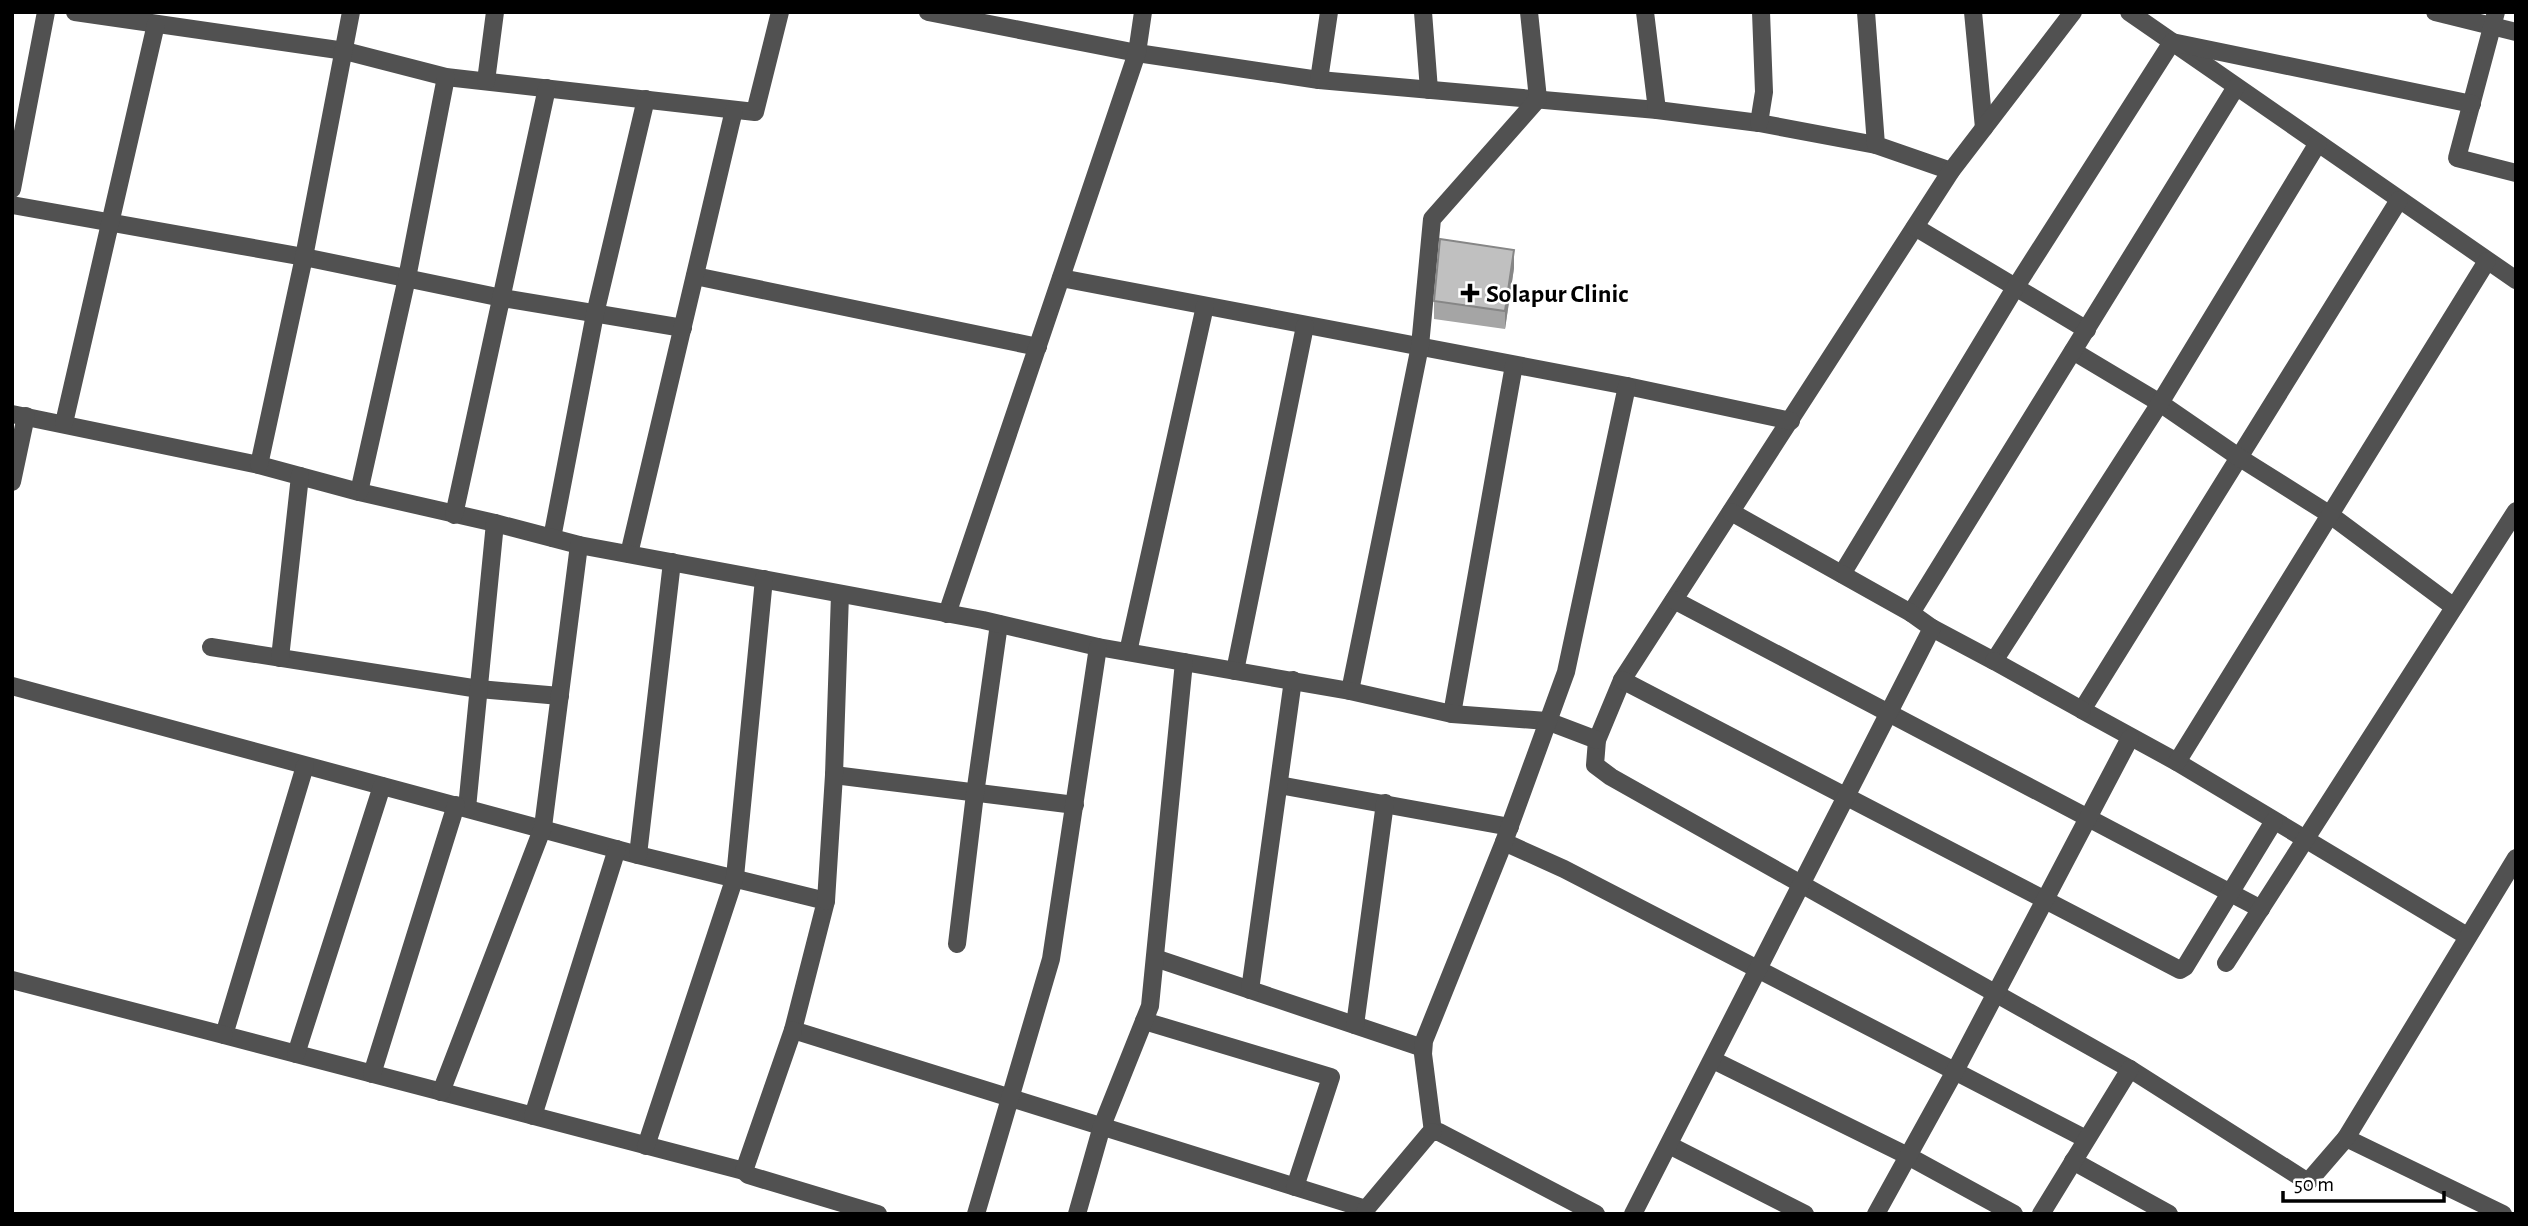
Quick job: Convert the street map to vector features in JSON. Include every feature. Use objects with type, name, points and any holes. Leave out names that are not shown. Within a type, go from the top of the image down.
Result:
[{"type":"street","points":[[12,189],[46,12]]},
{"type":"street","points":[[75,12],[345,51],[446,77],[755,112],[780,12]]},
{"type":"street","points":[[260,464],[304,257],[351,12]]},
{"type":"street","points":[[486,81],[495,12]]},
{"type":"street","points":[[928,12],[1137,52],[1319,80],[1657,110],[1759,123],[1876,145],[1951,171]]},
{"type":"street","points":[[947,614],[1137,52],[1143,12]]},
{"type":"street","points":[[1319,80],[1329,12]]},
{"type":"street","points":[[1423,12],[1429,90]]},
{"type":"street","points":[[1350,691],[1420,346],[1432,219],[1538,99],[1529,12]]},
{"type":"street","points":[[1645,12],[1657,110]]},
{"type":"street","points":[[1759,123],[1764,92],[1762,12]]},
{"type":"street","points":[[1866,12],[1876,145]]},
{"type":"street","points":[[1973,12],[1984,128]]},
{"type":"street","points":[[2073,12],[1951,171],[1622,680],[1597,740],[1595,765],[1611,777],[1801,886],[2130,1069],[2308,1182],[2346,1138],[2516,858]]},
{"type":"street","points":[[2129,12],[2516,280]]},
{"type":"street","points":[[2435,12],[2494,19],[2516,32]]},
{"type":"street","points":[[2494,19],[2457,158],[2516,173]]},
{"type":"street","points":[[64,423],[156,24]]},
{"type":"street","points":[[2172,42],[2472,104]]},
{"type":"street","points":[[1842,574],[2015,288],[2172,42]]},
{"type":"street","points":[[359,492],[407,278],[446,77]]},
{"type":"street","points":[[1911,613],[2236,87]]},
{"type":"street","points":[[454,514],[547,88]]},
{"type":"street","points":[[552,538],[595,314],[646,100]]},
{"type":"street","points":[[629,554],[734,110]]},
{"type":"street","points":[[1994,661],[2160,403],[2318,143]]},
{"type":"street","points":[[2082,710],[2399,200]]},
{"type":"street","points":[[12,205],[304,257],[502,298],[683,328]]},
{"type":"street","points":[[1915,227],[2087,330]]},
{"type":"street","points":[[2177,762],[2487,261]]},
{"type":"street","points":[[695,276],[1038,347]]},
{"type":"street","points":[[1061,278],[1627,386],[1791,421]]},
{"type":"street","points":[[1128,652],[1205,306]]},
{"type":"street","points":[[1235,671],[1305,326]]},
{"type":"street","points":[[2073,351],[2160,403],[2329,514],[2454,607]]},
{"type":"street","points":[[1452,714],[1514,365]]},
{"type":"street","points":[[1433,1132],[1423,1048],[1507,834],[1566,672],[1576,637],[1627,386]]},
{"type":"street","points":[[12,482],[19,415],[260,464],[359,492],[579,545],[999,624],[1098,647],[1350,691],[1452,714],[1547,721],[1597,740]]},
{"type":"street","points":[[280,658],[300,476]]},
{"type":"street","points":[[2226,963],[2516,511]]},
{"type":"street","points":[[1731,512],[1911,613],[1932,628],[2177,762],[2467,936]]},
{"type":"street","points":[[372,1074],[461,806],[479,689],[495,523]]},
{"type":"street","points":[[441,1092],[543,827],[579,545]]},
{"type":"street","points":[[638,855],[673,562]]},
{"type":"street","points":[[646,1146],[735,877],[764,579]]},
{"type":"street","points":[[744,1171],[793,1030],[826,901],[834,775],[840,594]]},
{"type":"street","points":[[1674,600],[1887,715],[2261,909]]},
{"type":"street","points":[[957,944],[999,624]]},
{"type":"street","points":[[1633,1214],[1932,628]]},
{"type":"street","points":[[211,647],[479,689],[560,696]]},
{"type":"street","points":[[976,1214],[1051,959],[1098,647]]},
{"type":"street","points":[[1077,1214],[1101,1126],[1150,1006],[1184,662]]},
{"type":"street","points":[[1250,990],[1293,680]]},
{"type":"street","points":[[1622,680],[2180,970],[2185,967],[2274,821]]},
{"type":"street","points":[[12,687],[543,827],[638,855],[826,901]]},
{"type":"street","points":[[1876,1214],[2130,738]]},
{"type":"street","points":[[224,1035],[305,766]]},
{"type":"street","points":[[834,775],[1074,805]]},
{"type":"street","points":[[1279,785],[1385,803],[1507,834],[1564,869],[2086,1139]]},
{"type":"street","points":[[296,1054],[382,786]]},
{"type":"street","points":[[1355,1025],[1385,803]]},
{"type":"street","points":[[533,1116],[617,849]]},
{"type":"street","points":[[1155,958],[1423,1048]]},
{"type":"street","points":[[12,980],[744,1171],[748,1175],[878,1214]]},
{"type":"street","points":[[1144,1021],[1331,1077],[1295,1187]]},
{"type":"street","points":[[793,1030],[1366,1211],[1429,1135],[1439,1132],[1597,1214]]},
{"type":"street","points":[[1713,1060],[1908,1156],[2014,1214]]},
{"type":"street","points":[[2041,1214],[2130,1069]]},
{"type":"street","points":[[2346,1138],[2503,1214]]},
{"type":"street","points":[[1669,1145],[1805,1214]]},
{"type":"street","points":[[2073,1161],[2169,1214]]},
{"type":"building","points":[[1440,239],[1514,250],[1505,311],[1434,301]]},
{"type":"place","name":"Solapur Clinic","points":[[1470,293]]}]
